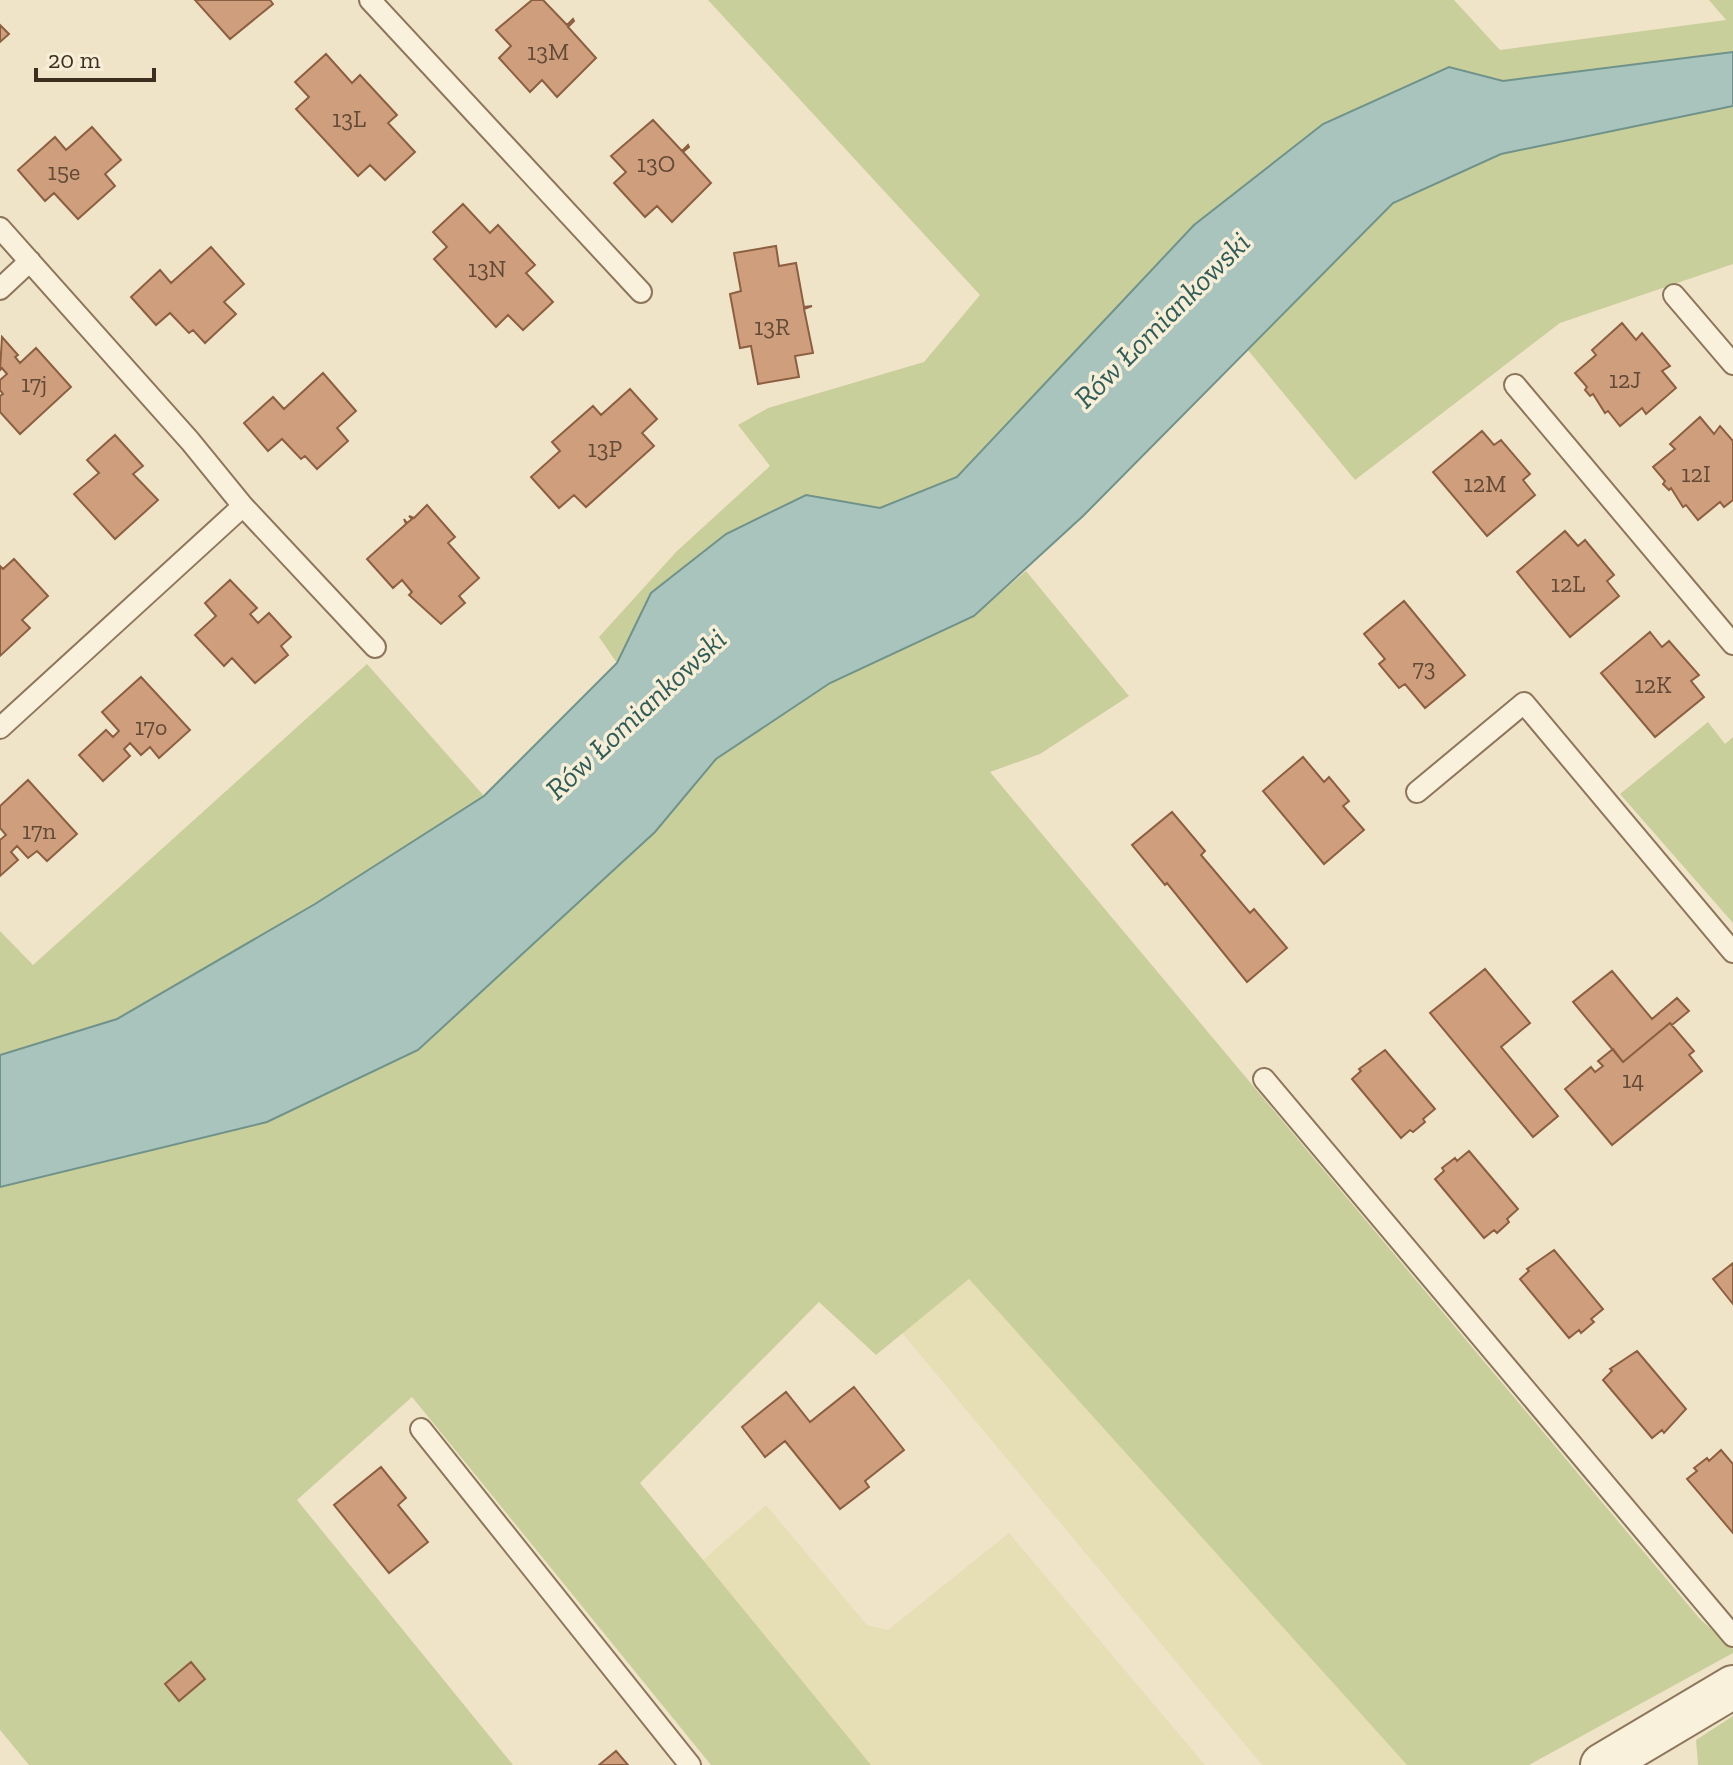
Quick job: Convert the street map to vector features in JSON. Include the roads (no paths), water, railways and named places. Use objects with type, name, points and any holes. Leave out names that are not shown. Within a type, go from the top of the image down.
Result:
[{"type":"street","points":[[1602,1765],[1655,1752],[1733,1687]]},
{"type":"lane","points":[[370,0],[641,292]]},
{"type":"lane","points":[[0,228],[243,506],[375,647]]},
{"type":"lane","points":[[0,289],[30,261]]},
{"type":"lane","points":[[1674,295],[1733,364]]},
{"type":"lane","points":[[1515,385],[1733,644]]},
{"type":"lane","points":[[0,728],[243,506]]},
{"type":"lane","points":[[1417,792],[1524,703],[1733,952]]},
{"type":"lane","points":[[1264,1079],[1733,1636]]},
{"type":"lane","points":[[421,1429],[690,1765]]},
{"type":"water","name":"Rów Łomiankowski","points":[[1733,52],[1733,106],[1501,154],[1393,203],[1083,516],[974,616],[830,683],[716,759],[655,832],[418,1050],[267,1122],[0,1187],[0,1055],[117,1019],[315,904],[484,796],[617,663],[651,593],[726,534],[806,495],[880,508],[957,477],[1194,225],[1323,124],[1449,67],[1503,81]]}]
